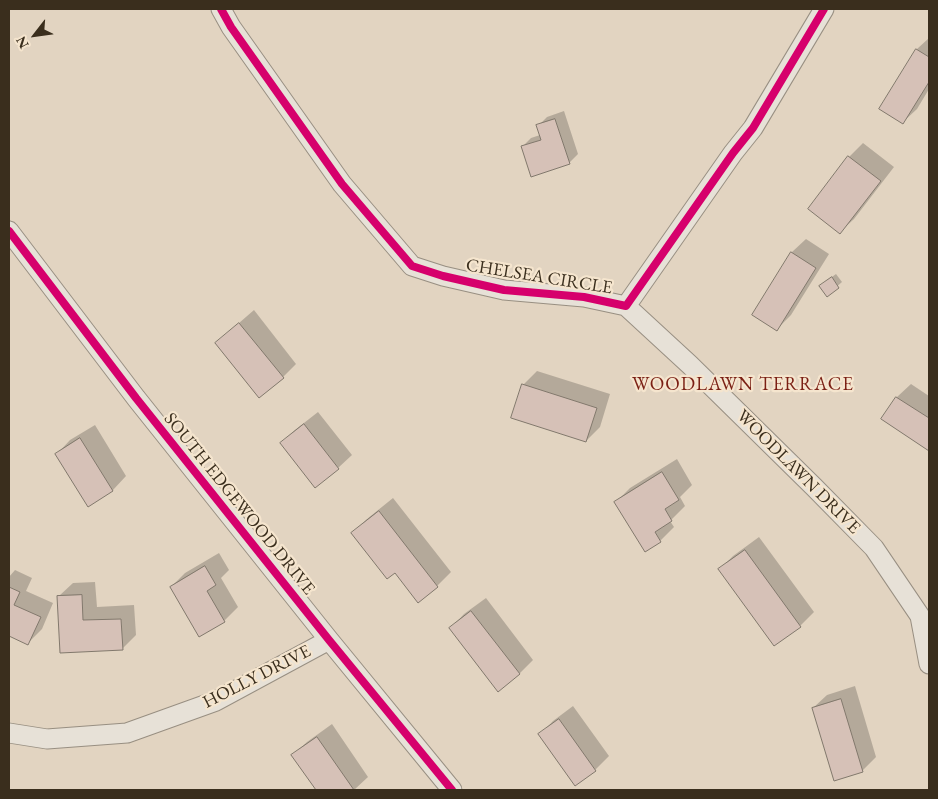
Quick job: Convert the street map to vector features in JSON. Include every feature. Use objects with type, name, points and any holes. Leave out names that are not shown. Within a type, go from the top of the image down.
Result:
[{"type":"street","name":"CHELSEA CIRCLE","points":[[221,9],[342,184],[412,266],[443,276],[504,290],[584,297],[626,306],[733,153],[753,128],[824,9]]},
{"type":"street","name":"SOUTH EDGEWOOD DRIVE","points":[[9,231],[136,398],[329,640],[452,790]]},
{"type":"street","name":"WOODLAWN DRIVE","points":[[626,306],[731,405],[874,548],[925,615],[929,664]]},
{"type":"street","name":"HOLLY DRIVE","points":[[9,733],[47,738],[126,733],[216,701],[329,640]]},
{"type":"building","points":[[916,49],[929,57],[929,82],[903,124],[879,109]]},
{"type":"building","points":[[555,119],[570,164],[531,177],[521,146],[541,140],[536,125]]},
{"type":"building","points":[[848,156],[881,181],[840,234],[808,209]]},
{"type":"building","points":[[791,252],[816,268],[777,331],[752,315]]},
{"type":"building","points":[[832,277],[839,288],[827,297],[819,286]]},
{"type":"building","points":[[239,323],[284,378],[259,398],[215,343]]},
{"type":"building","points":[[522,384],[597,408],[586,442],[511,418]]},
{"type":"building","points":[[896,397],[929,418],[929,451],[881,419]]},
{"type":"building","points":[[304,424],[339,469],[315,488],[280,443]]},
{"type":"building","points":[[80,438],[113,491],[88,507],[55,454]]},
{"type":"building","points":[[662,472],[679,500],[665,509],[672,521],[655,532],[661,542],[645,552],[614,502]]},
{"type":"building","points":[[379,511],[438,587],[418,603],[395,573],[387,579],[351,533]]},
{"type":"building","points":[[745,550],[801,627],[774,646],[718,569]]},
{"type":"building","points":[[205,566],[216,585],[207,591],[225,622],[199,637],[170,587]]},
{"type":"building","points":[[9,587],[20,592],[14,605],[41,617],[28,645],[9,636]]},
{"type":"building","points":[[82,595],[83,620],[121,619],[123,650],[60,653],[57,596]]},
{"type":"building","points":[[471,611],[520,674],[498,692],[449,628]]},
{"type":"building","points":[[841,699],[863,772],[834,781],[812,708]]},
{"type":"building","points":[[559,719],[596,771],[575,786],[538,734]]},
{"type":"building","points":[[317,737],[354,790],[316,790],[291,755]]},
{"type":"cycle path","points":[[221,9],[231,27],[342,184],[412,266],[443,276],[504,290],[584,297],[626,306],[733,153],[753,128],[824,9]]},
{"type":"cycle path","points":[[9,231],[136,398],[329,640],[452,790]]},
{"type":"district","name":"WOODLAWN TERRACE","points":[[743,385]]}]
